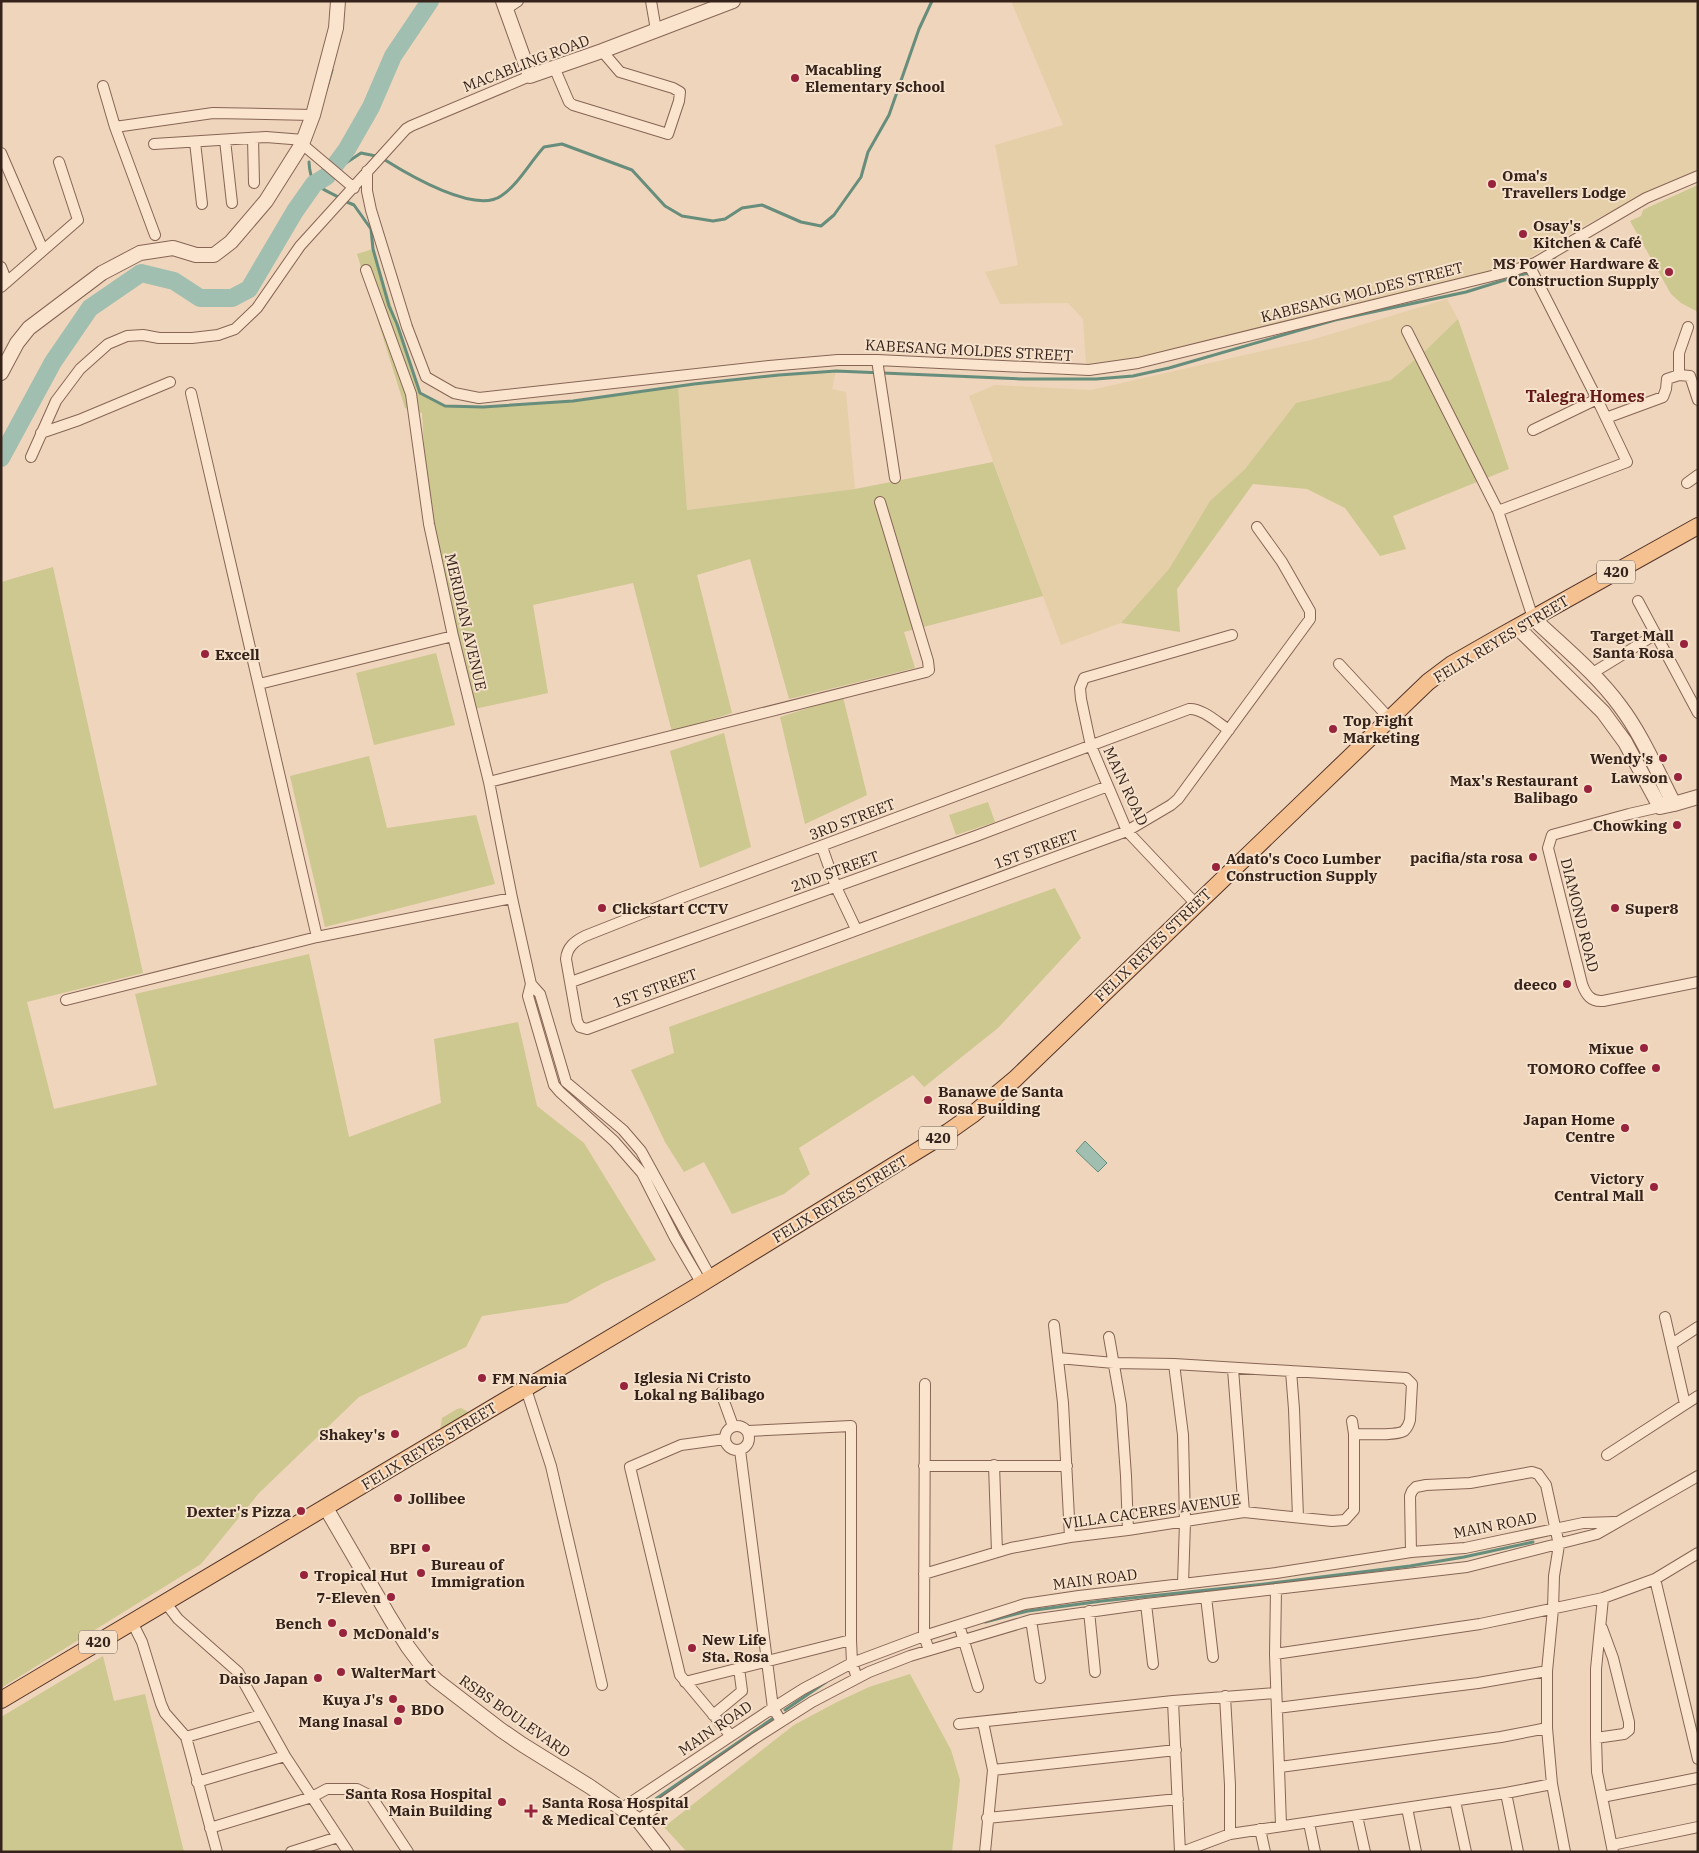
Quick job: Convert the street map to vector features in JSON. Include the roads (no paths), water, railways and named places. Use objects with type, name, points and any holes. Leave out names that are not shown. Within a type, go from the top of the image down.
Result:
[{"type":"main road","name":"FELIX REYES STREET","points":[[1,1700],[706,1281],[898,1164],[972,1115],[1015,1079],[1428,682],[1452,664],[1698,526]]},
{"type":"street","points":[[1,373],[17,343],[29,328],[102,273],[140,253],[173,248],[196,255],[214,256],[231,242],[266,201],[304,142],[336,28],[338,1]]},
{"type":"street","points":[[518,1],[504,5],[530,76]]},
{"type":"street","points":[[652,1],[656,30]]},
{"type":"street","name":"MACABLING ROAD","points":[[31,456],[56,401],[80,369],[108,344],[127,336],[192,338],[218,335],[235,329],[257,308],[300,246],[350,185],[367,171],[411,126],[530,76],[602,51],[733,1]]},
{"type":"street","points":[[554,68],[569,102],[573,105],[668,134],[679,101],[680,92],[673,88],[620,72],[602,51]]},
{"type":"street","points":[[103,86],[115,127],[155,235]]},
{"type":"street","points":[[115,127],[213,113],[313,115]]},
{"type":"street","points":[[254,138],[254,183]]},
{"type":"street","points":[[154,144],[254,138],[304,142],[321,160],[350,185]]},
{"type":"street","points":[[225,140],[232,203]]},
{"type":"street","points":[[195,142],[202,204]]},
{"type":"street","points":[[1,153],[43,250]]},
{"type":"street","points":[[4,284],[78,220],[59,162]]},
{"type":"street","name":"KABESANG MOLDES STREET","points":[[367,171],[367,192],[371,210],[407,327],[426,377],[454,392],[479,398],[838,360],[878,367],[1090,370],[1138,364],[1530,269],[1535,263],[1646,198],[1698,176]]},
{"type":"street","points":[[1,267],[4,284]]},
{"type":"street","points":[[1498,511],[1626,462],[1597,399],[1530,269]]},
{"type":"street","name":"MERIDIAN AVENUE","points":[[366,270],[411,394],[429,524],[453,636],[489,782],[531,984],[540,994],[566,1082],[623,1130],[641,1151],[706,1281]]},
{"type":"street","points":[[1679,376],[1679,353],[1688,327]]},
{"type":"street","points":[[1407,331],[1498,511],[1533,618],[1595,671],[1640,737],[1674,804]]},
{"type":"street","points":[[878,367],[895,478]]},
{"type":"street","points":[[1606,418],[1663,396],[1667,379],[1679,376],[1690,376],[1698,400]]},
{"type":"street","points":[[41,434],[170,382]]},
{"type":"street","points":[[191,393],[317,937]]},
{"type":"street","points":[[1533,430],[1597,399]]},
{"type":"street","points":[[1687,483],[1698,475]]},
{"type":"street","points":[[489,782],[929,670],[928,661],[880,502]]},
{"type":"street","name":"1ST STREET","points":[[587,1029],[1127,831],[1171,805],[1178,799],[1310,619],[1311,615],[1282,562],[1257,527]]},
{"type":"street","points":[[1638,601],[1698,714]]},
{"type":"street","points":[[1517,627],[1604,712],[1625,742],[1660,807],[1698,796]]},
{"type":"street","points":[[1595,671],[1656,634]]},
{"type":"street","name":"MAIN ROAD","points":[[1196,904],[1127,831],[1091,746],[1080,688],[1084,678],[1232,635]]},
{"type":"street","points":[[259,684],[453,636]]},
{"type":"street","points":[[1339,664],[1389,718]]},
{"type":"street","name":"3RD STREET","points":[[587,1029],[580,1027],[577,1021],[566,959],[566,952],[577,940],[681,898],[1188,709],[1200,712],[1229,730]]},
{"type":"street","name":"2ND STREET","points":[[571,982],[976,836],[1108,786]]},
{"type":"street","name":"DIAMOND ROAD","points":[[1660,807],[1552,835],[1548,848],[1582,984],[1592,1000],[1604,1001],[1698,982]]},
{"type":"street","points":[[822,847],[836,887],[856,930]]},
{"type":"street","points":[[66,1000],[317,937],[512,898]]},
{"type":"street","points":[[1665,1317],[1685,1404]]},
{"type":"street","points":[[1054,1325],[1063,1402],[1070,1537]]},
{"type":"street","points":[[1672,1344],[1698,1328]]},
{"type":"street","points":[[1109,1337],[1121,1405],[1128,1530]]},
{"type":"street","points":[[1058,1358],[1114,1363],[1174,1364],[1406,1378],[1412,1384],[1410,1420],[1408,1426],[1403,1431],[1354,1434]]},
{"type":"street","points":[[1174,1364],[1183,1435],[1185,1522],[1183,1584]]},
{"type":"street","points":[[1233,1369],[1239,1427],[1244,1512]]},
{"type":"street","points":[[1291,1371],[1298,1517]]},
{"type":"street","points":[[925,1384],[924,1636],[929,1650]]},
{"type":"street","points":[[526,1389],[551,1466],[602,1685]]},
{"type":"street","points":[[721,1393],[733,1426]]},
{"type":"street","points":[[1606,1455],[1698,1396]]},
{"type":"street","name":"VILLA CACERES AVENUE","points":[[924,1574],[998,1552],[1070,1537],[1185,1522],[1244,1512],[1337,1521],[1344,1520],[1354,1510],[1354,1434],[1352,1421]]},
{"type":"street","points":[[748,1431],[749,1441],[746,1446],[740,1450],[730,1448],[725,1438],[728,1430],[733,1426],[741,1426],[748,1431],[851,1426],[851,1640],[852,1663],[857,1678]]},
{"type":"street","points":[[725,1438],[681,1445],[630,1466],[677,1666],[685,1682],[731,1736]]},
{"type":"street","points":[[740,1450],[773,1708],[781,1721]]},
{"type":"street","points":[[994,1465],[998,1552]]},
{"type":"street","points":[[924,1466],[1066,1466]]},
{"type":"street","points":[[1411,1552],[1410,1496],[1416,1487],[1470,1483],[1532,1472],[1538,1474],[1546,1485],[1559,1545],[1554,1576],[1547,1671],[1547,1728],[1552,1784],[1565,1852]]},
{"type":"street","name":"MAIN ROAD","points":[[638,1820],[781,1721],[812,1702],[869,1672],[929,1650],[1031,1620],[1146,1604],[1468,1567],[1597,1534],[1698,1476]]},
{"type":"street","name":"RSBS BOULEVARD","points":[[326,1508],[408,1647],[436,1680],[523,1746],[589,1786],[638,1820],[663,1852]]},
{"type":"street","name":"MAIN ROAD","points":[[621,1809],[803,1689],[852,1663],[924,1636],[1032,1603],[1276,1573],[1411,1552],[1465,1548],[1584,1523],[1619,1522]]},
{"type":"street","points":[[1275,1654],[1480,1624],[1603,1598],[1655,1579],[1698,1553]]},
{"type":"street","points":[[1655,1579],[1698,1759]]},
{"type":"street","points":[[1276,1589],[1275,1654],[1281,1825]]},
{"type":"street","points":[[1206,1597],[1212,1657]]},
{"type":"street","points":[[1603,1598],[1596,1669],[1596,1738],[1598,1772],[1612,1848],[1698,1827]]},
{"type":"street","points":[[165,1602],[178,1619],[238,1672],[285,1756],[348,1852]]},
{"type":"street","points":[[1146,1604],[1153,1664]]},
{"type":"street","points":[[1090,1611],[1095,1672]]},
{"type":"street","points":[[1031,1620],[1040,1678]]},
{"type":"street","points":[[132,1622],[142,1642],[165,1713],[186,1737],[217,1852]]},
{"type":"street","points":[[959,1625],[978,1687]]},
{"type":"street","points":[[1596,1738],[1624,1734],[1629,1730],[1629,1722],[1613,1658],[1600,1625]]},
{"type":"street","points":[[685,1682],[851,1640]]},
{"type":"street","points":[[713,1715],[742,1692],[739,1668]]},
{"type":"street","points":[[1277,1708],[1478,1683],[1547,1671]]},
{"type":"street","points":[[959,1724],[1173,1701],[1276,1693]]},
{"type":"street","points":[[1225,1696],[1230,1785],[1230,1834]]},
{"type":"street","points":[[1173,1701],[1181,1852],[1230,1834],[1281,1825],[1309,1823],[1506,1794],[1552,1784]]},
{"type":"street","points":[[186,1737],[261,1715]]},
{"type":"street","points":[[983,1722],[993,1770],[985,1852]]},
{"type":"street","points":[[1280,1767],[1501,1737],[1547,1728]]},
{"type":"street","points":[[993,1770],[1176,1750]]},
{"type":"street","points":[[197,1782],[285,1756]]},
{"type":"street","points":[[1602,1797],[1698,1778]]},
{"type":"street","points":[[210,1828],[312,1797],[327,1789],[357,1789],[371,1796],[408,1852]]},
{"type":"street","points":[[1506,1794],[1518,1852]]},
{"type":"street","points":[[987,1818],[1178,1799]]},
{"type":"street","points":[[1455,1801],[1466,1852]]},
{"type":"street","points":[[1407,1808],[1416,1852]]},
{"type":"street","points":[[1357,1816],[1365,1852]]},
{"type":"street","points":[[1309,1823],[1315,1852]]},
{"type":"street","points":[[1260,1829],[1265,1852]]},
{"type":"street","points":[[291,1852],[338,1837]]},
{"type":"waterway","points":[[1,458],[53,362],[90,308],[141,273],[174,281],[200,298],[232,298],[249,289],[295,211],[314,184],[327,176],[347,149],[371,107],[393,56],[430,1]]},
{"type":"waterway","points":[[385,160],[425,183],[442,190],[475,200],[490,200],[501,196],[513,186],[544,147],[562,144],[632,170],[665,206],[682,216],[713,221],[725,219],[742,208],[762,205],[801,222],[821,226],[834,215],[861,177],[868,152],[889,115],[919,29],[932,1]]},
{"type":"waterway","points":[[326,90],[332,70]]},
{"type":"waterway","points":[[314,184],[361,153],[376,156]]},
{"type":"waterway","points":[[309,162],[311,177],[317,185],[340,198]]},
{"type":"waterway","points":[[347,202],[354,205],[371,229],[373,249],[389,306],[420,393],[445,406],[483,407],[573,401],[694,384],[836,371],[1022,379],[1096,379],[1133,376],[1169,368],[1335,320],[1466,292],[1531,272],[1555,257]]},
{"type":"waterway","points":[[985,1622],[1028,1611],[1102,1601],[1265,1584],[1410,1566],[1464,1557],[1533,1542]]},
{"type":"waterway","points":[[785,1710],[826,1682]]},
{"type":"waterway","points":[[644,1807],[772,1719]]},
{"type":"place","name":"Macabling Elementary School","points":[[795,78]]},
{"type":"place","name":"Oma's Travellers Lodge","points":[[1492,184]]},
{"type":"place","name":"Osay's Kitchen & Café","points":[[1523,234]]},
{"type":"place","name":"MS Power Hardware & Construction Supply","points":[[1669,272]]},
{"type":"place","name":"Target Mall Santa Rosa","points":[[1684,644]]},
{"type":"place","name":"Excell","points":[[205,654]]},
{"type":"place","name":"Top Fight Marketing","points":[[1333,729]]},
{"type":"place","name":"Wendy's","points":[[1663,758]]},
{"type":"place","name":"Lawson","points":[[1678,777]]},
{"type":"place","name":"Max's Restaurant Balibago","points":[[1588,789]]},
{"type":"place","name":"Chowking","points":[[1677,825]]},
{"type":"place","name":"pacifia/sta rosa","points":[[1533,857]]},
{"type":"place","name":"Adato's Coco Lumber Construction Supply","points":[[1216,867]]},
{"type":"place","name":"Clickstart CCTV","points":[[602,908]]},
{"type":"place","name":"Super8","points":[[1615,908]]},
{"type":"place","name":"deeco","points":[[1567,984]]},
{"type":"place","name":"Mixue","points":[[1644,1048]]},
{"type":"place","name":"TOMORO Coffee","points":[[1656,1068]]},
{"type":"place","name":"Banawe de Santa Rosa Building","points":[[928,1100]]},
{"type":"place","name":"Japan Home Centre","points":[[1625,1128]]},
{"type":"place","name":"Victory Central Mall","points":[[1654,1187]]},
{"type":"place","name":"FM Namia","points":[[482,1378]]},
{"type":"place","name":"Iglesia Ni Cristo Lokal ng Balibago","points":[[624,1386]]},
{"type":"place","name":"Shakey's","points":[[395,1434]]},
{"type":"place","name":"Jollibee","points":[[398,1498]]},
{"type":"place","name":"Dexter's Pizza","points":[[301,1511]]},
{"type":"place","name":"BPI","points":[[426,1548]]},
{"type":"place","name":"Bureau of Immigration","points":[[421,1573]]},
{"type":"place","name":"Tropical Hut","points":[[304,1575]]},
{"type":"place","name":"7-Eleven","points":[[391,1597]]},
{"type":"place","name":"Bench","points":[[332,1623]]},
{"type":"place","name":"McDonald's","points":[[343,1633]]},
{"type":"place","name":"New Life Sta. Rosa","points":[[692,1648]]},
{"type":"place","name":"WalterMart","points":[[341,1672]]},
{"type":"place","name":"Daiso Japan","points":[[318,1678]]},
{"type":"place","name":"Kuya J's","points":[[393,1699]]},
{"type":"place","name":"BDO","points":[[401,1709]]},
{"type":"place","name":"Mang Inasal","points":[[398,1721]]},
{"type":"place","name":"Santa Rosa Hospital Main Building","points":[[502,1802]]},
{"type":"place","name":"Santa Rosa Hospital & Medical Center","points":[[531,1811]]},
{"type":"district","name":"Talegra Homes","points":[[1585,396]]}]
